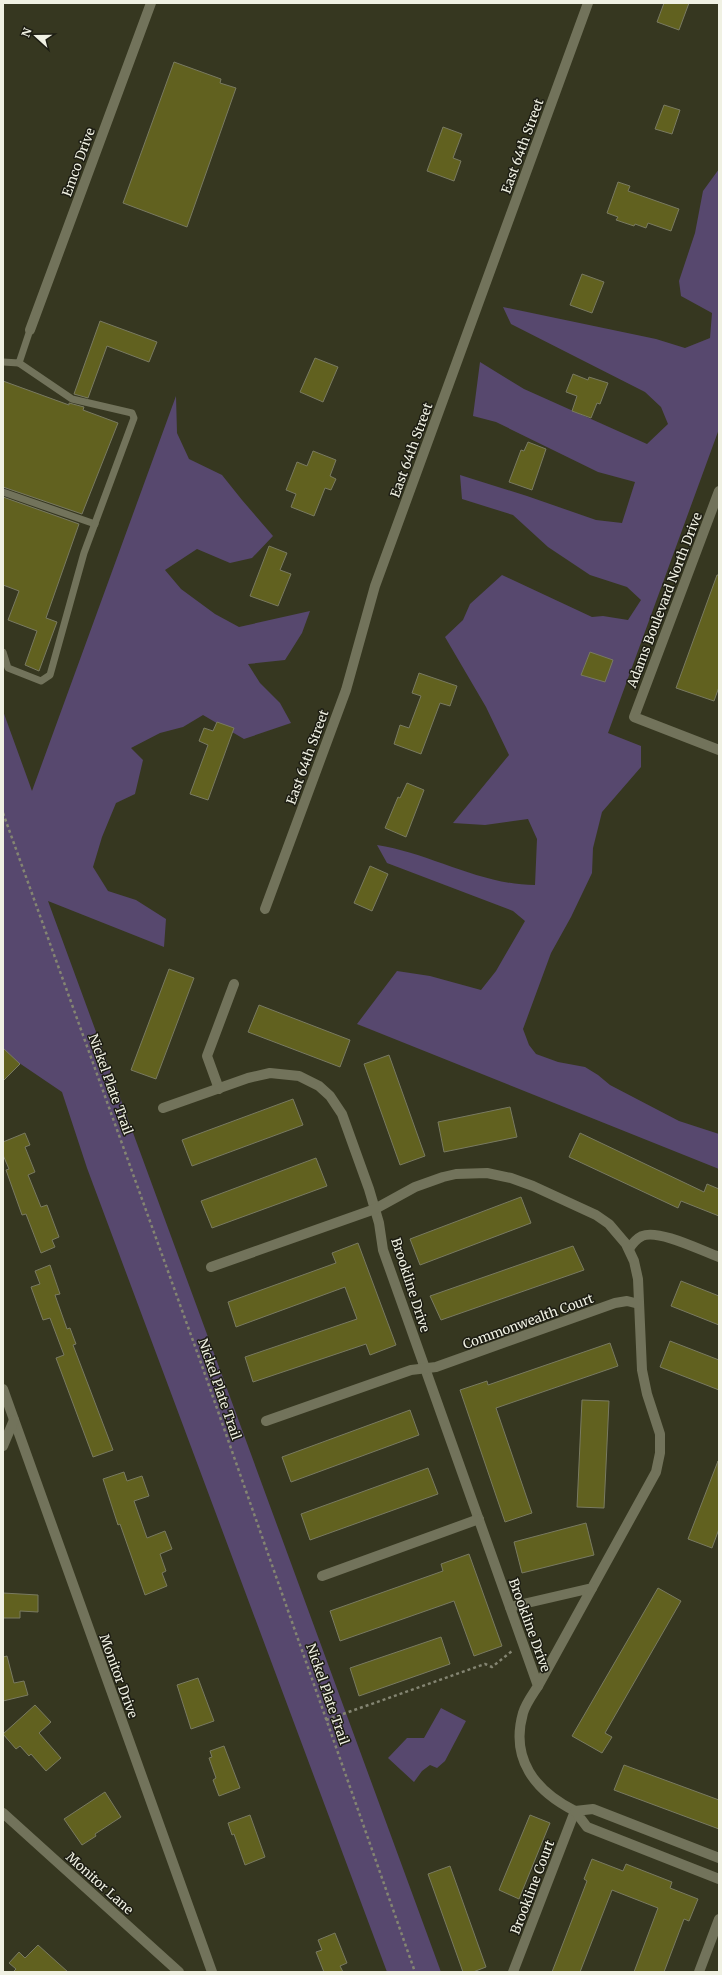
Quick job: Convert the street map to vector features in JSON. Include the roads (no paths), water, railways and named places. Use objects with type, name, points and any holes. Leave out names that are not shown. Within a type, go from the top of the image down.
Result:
[{"type":"street","name":"Emco Drive","points":[[30,330],[151,3]]},
{"type":"street","name":"East 64th Street","points":[[265,909],[346,690],[375,586],[588,3]]},
{"type":"street","name":"Adams Boulevard North Drive","points":[[719,491],[634,717],[719,750]]},
{"type":"street","points":[[218,1089],[207,1056],[234,984]]},
{"type":"street","name":"Brookline Drive","points":[[163,1108],[256,1076],[278,1073],[299,1076],[319,1086],[330,1096],[342,1114],[375,1209],[383,1250],[538,1686],[526,1706],[520,1735],[524,1758],[533,1779],[543,1791],[554,1800],[575,1811],[586,1827],[719,1879]]},
{"type":"street","points":[[211,1267],[375,1209],[426,1182],[456,1174],[492,1174],[526,1183],[596,1215],[613,1227],[629,1249],[634,1261],[638,1280],[642,1370],[647,1394],[660,1434],[660,1453],[654,1478],[538,1686]]},
{"type":"street","points":[[629,1249],[636,1240],[643,1236],[655,1235],[719,1257]]},
{"type":"street","name":"Commonwealth Court","points":[[426,1368],[436,1368],[615,1303],[627,1301],[639,1304]]},
{"type":"street","points":[[266,1421],[411,1370],[426,1368]]},
{"type":"street","name":"Monitor Drive","points":[[3,1389],[212,1972]]},
{"type":"street","points":[[3,1446],[14,1420]]},
{"type":"street","points":[[322,1576],[479,1519]]},
{"type":"street","points":[[510,1607],[592,1588]]},
{"type":"street","points":[[575,1811],[593,1809],[719,1858]]},
{"type":"street","name":"Brookline Court","points":[[513,1972],[575,1811]]},
{"type":"street","name":"Monitor Lane","points":[[3,1813],[179,1972]]},
{"type":"street","points":[[699,1972],[719,1919]]},
{"type":"lane","points":[[18,363],[30,330]]},
{"type":"lane","points":[[3,362],[18,363],[72,399],[132,413],[134,418],[84,553],[50,676],[41,681],[8,668],[3,652]]},
{"type":"lane","points":[[3,492],[95,524]]}]
